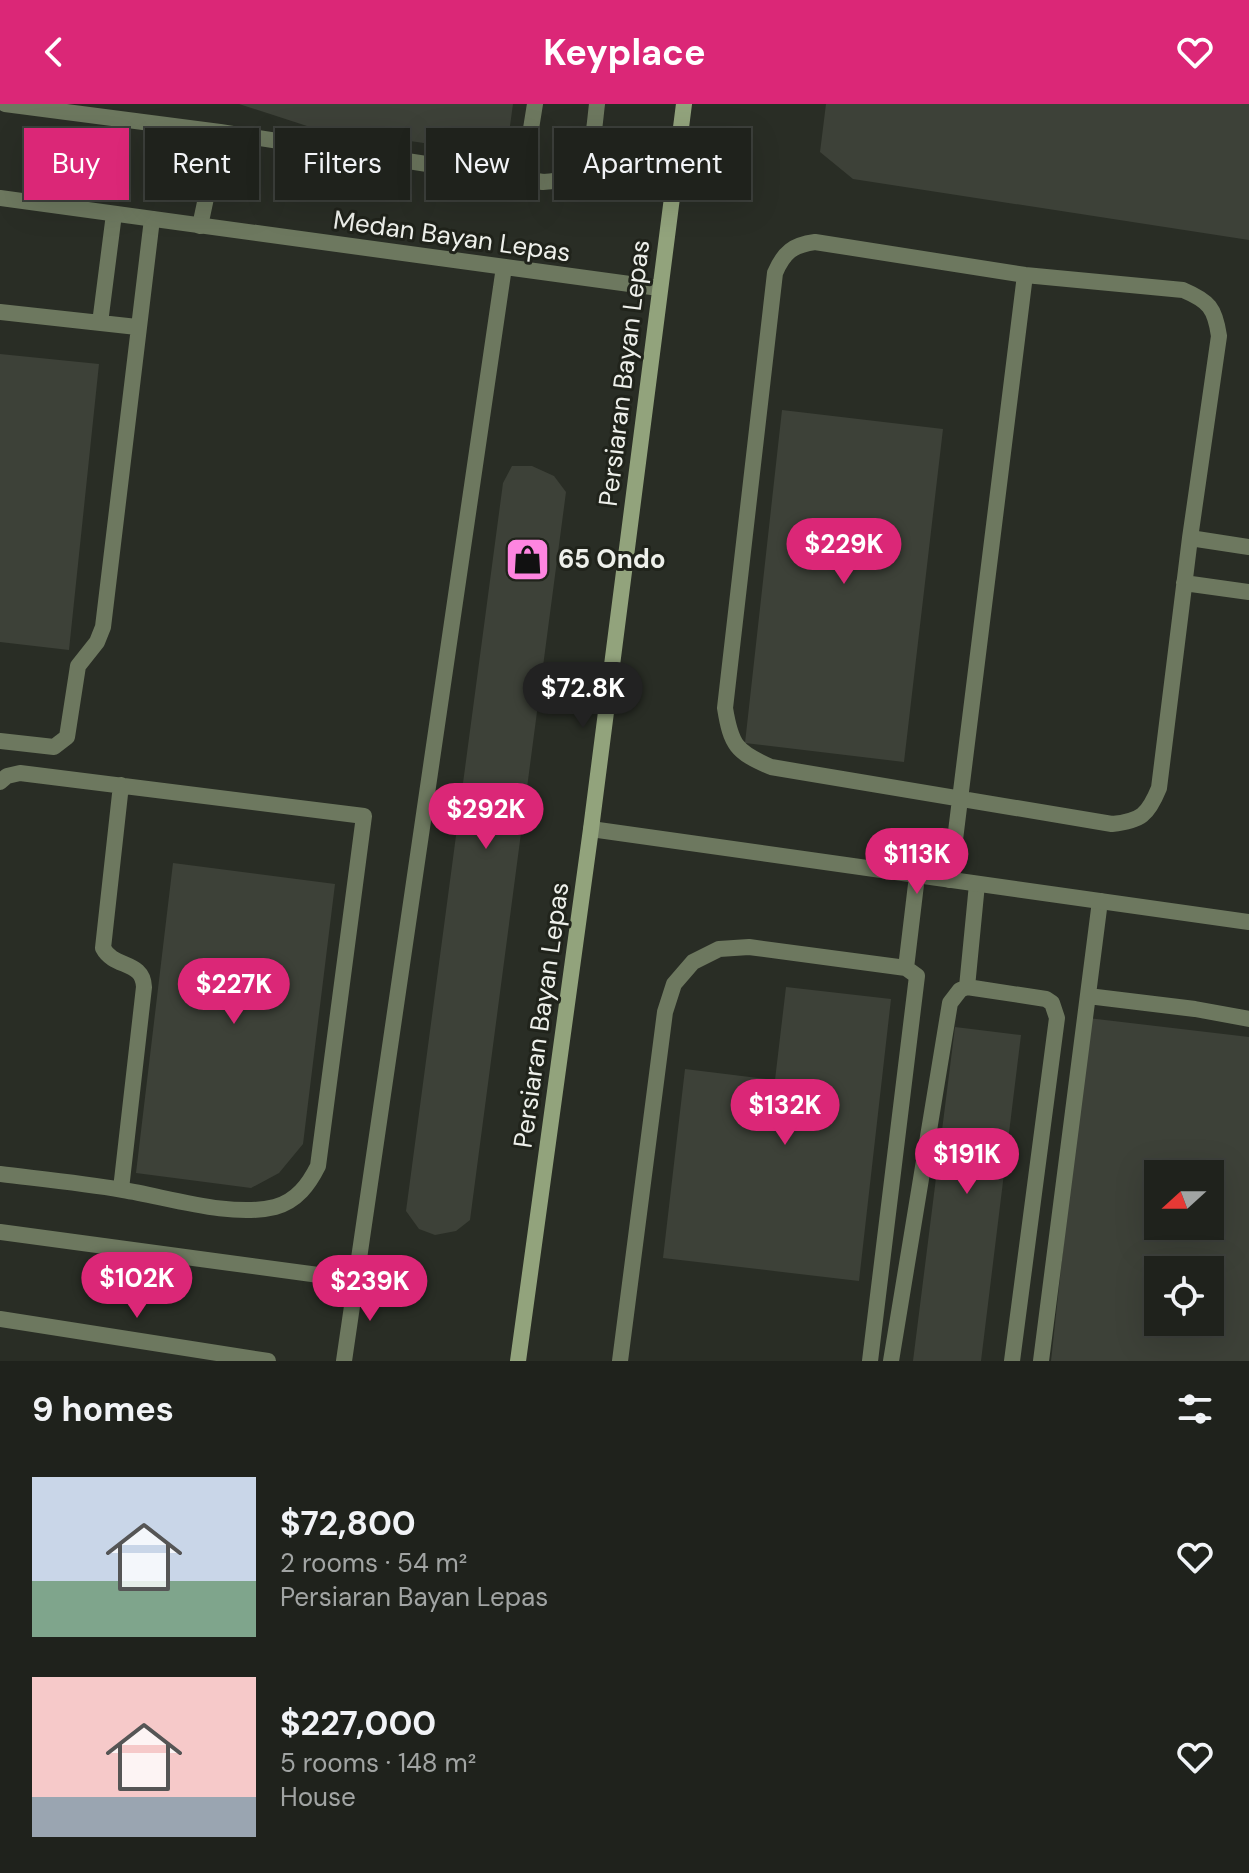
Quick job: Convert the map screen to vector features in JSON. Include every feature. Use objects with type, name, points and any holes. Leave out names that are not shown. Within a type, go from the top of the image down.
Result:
[{"type":"street","points":[[5,104],[189,128]]},
{"type":"street","points":[[531,128],[535,104]]},
{"type":"street","points":[[538,181],[559,181],[575,175],[586,162],[592,147],[597,104]]},
{"type":"street","name":"Persiaran Bayan Lepas","points":[[518,1361],[591,829],[684,104]]},
{"type":"street","points":[[259,138],[426,163]]},
{"type":"street","name":"Medan Bayan Lepas","points":[[0,198],[659,288]]},
{"type":"street","points":[[200,226],[206,200]]},
{"type":"street","points":[[100,323],[114,214]]},
{"type":"street","points":[[0,741],[54,747],[62,743],[70,730],[78,666],[97,642],[103,627],[152,219]]},
{"type":"street","points":[[815,242],[1025,275],[1183,290],[1203,298],[1216,315],[1219,336],[1159,788],[1151,808],[1134,822],[1112,824],[771,767],[746,756],[729,735],[725,708],[775,273],[782,256],[797,244],[815,242]]},
{"type":"street","points":[[344,1361],[504,267]]},
{"type":"street","points":[[950,880],[1025,275]]},
{"type":"street","points":[[0,312],[137,327]]},
{"type":"street","points":[[1190,538],[1249,547]]},
{"type":"street","points":[[1184,583],[1249,592]]},
{"type":"street","points":[[0,782],[7,776],[20,773],[364,816],[318,1166],[308,1185],[287,1202],[272,1208],[231,1209],[121,1189],[0,1174]]},
{"type":"street","points":[[121,785],[103,948],[113,961],[134,966],[140,971],[144,987],[121,1189]]},
{"type":"street","points":[[591,829],[1249,922]]},
{"type":"street","points":[[906,968],[917,876]]},
{"type":"street","points":[[967,987],[977,884]]},
{"type":"street","points":[[1041,1361],[1100,901]]},
{"type":"street","points":[[620,1361],[665,1012],[674,984],[693,962],[719,949],[749,947],[906,968],[913,971],[918,983],[870,1361]]},
{"type":"street","points":[[891,1361],[950,1003],[960,990],[967,987],[1046,999],[1052,1003],[1057,1018],[1012,1361]]},
{"type":"street","points":[[1088,996],[1249,1019]]},
{"type":"street","points":[[0,1232],[356,1280]]},
{"type":"street","points":[[0,1319],[268,1361]]},
{"type":"building","points":[[239,104],[513,104],[510,128],[426,128],[426,143],[410,141],[410,128],[307,126]]},
{"type":"building","points":[[826,104],[1249,104],[1249,240],[853,179],[820,152]]},
{"type":"building","points":[[0,354],[99,364],[69,650],[0,642]]},
{"type":"building","points":[[782,410],[943,429],[904,762],[745,743]]},
{"type":"building","points":[[512,466],[532,466],[554,476],[566,492],[470,1220],[456,1231],[435,1235],[419,1229],[406,1211],[503,483]]},
{"type":"building","points":[[173,863],[335,884],[303,1144],[279,1173],[251,1188],[136,1173]]},
{"type":"building","points":[[786,987],[891,999],[859,1281],[663,1258],[685,1069],[775,1080]]},
{"type":"building","points":[[1088,1018],[1249,1037],[1249,1361],[1051,1361]]},
{"type":"building","points":[[955,1027],[1021,1035],[981,1361],[913,1361]]},
{"type":"place","name":"65 Ondo","points":[[527,559]]}]
